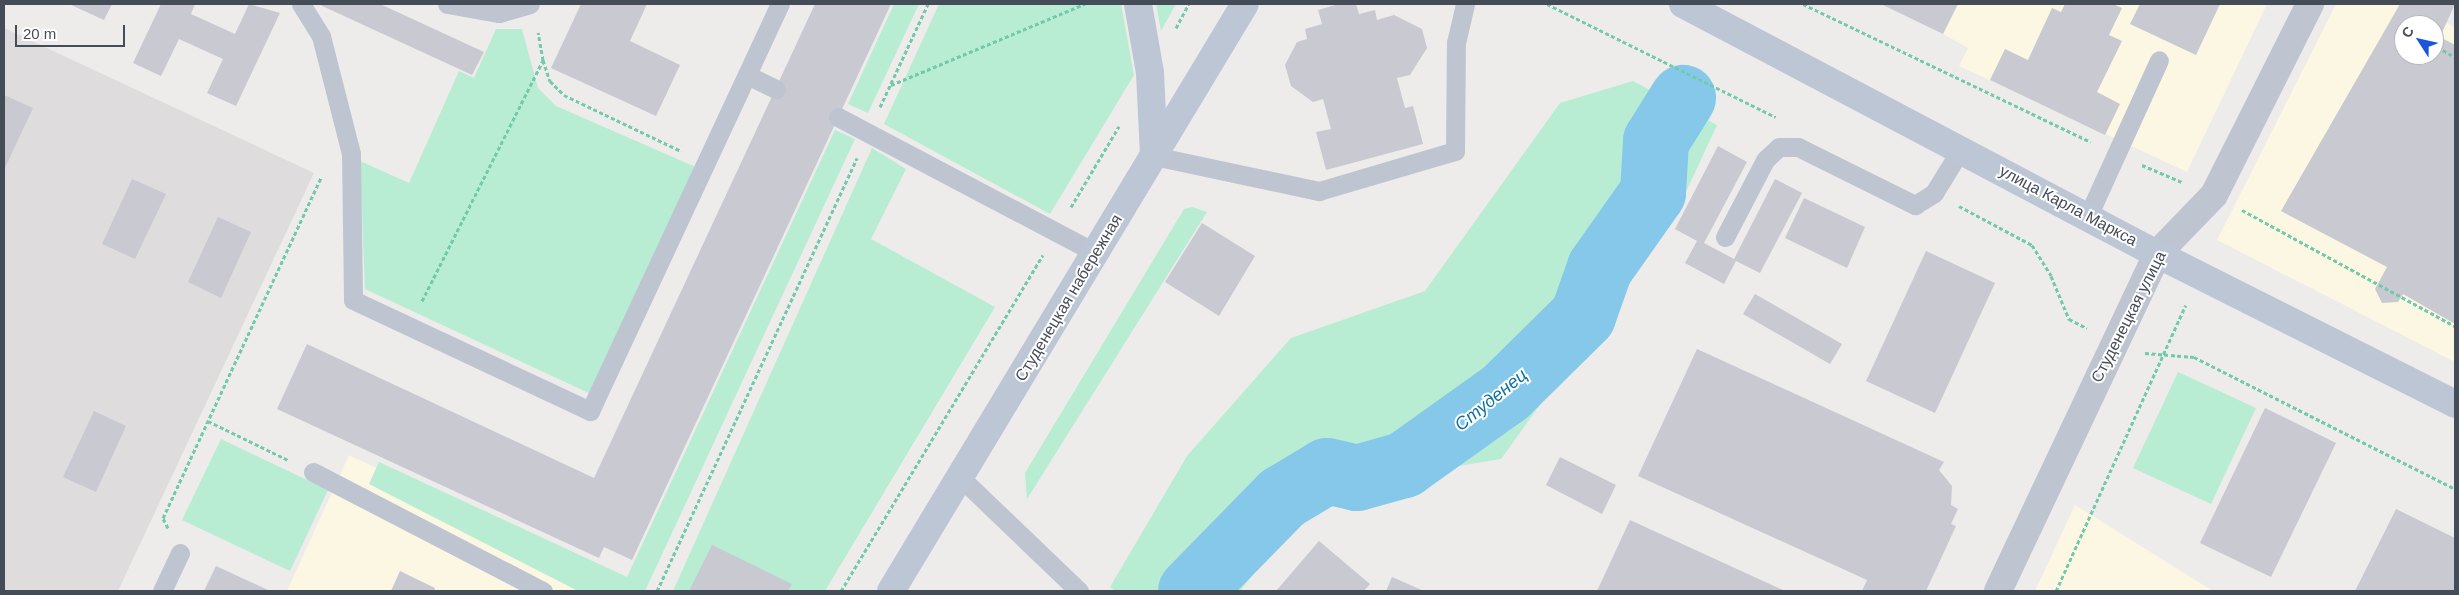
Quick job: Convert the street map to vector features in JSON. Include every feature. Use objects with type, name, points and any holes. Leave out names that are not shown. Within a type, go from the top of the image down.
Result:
[{"type":"main road","points":[[1138,4],[1150,74],[1154,156]]},
{"type":"main road","name":"Студенецкая набережная","points":[[891,591],[1245,4]]},
{"type":"main road","name":"улица Карла Маркса","points":[[1683,4],[2157,254],[2455,404]]},
{"type":"street","name":"Студенецкая улица","points":[[1998,591],[2157,254],[2214,195],[2310,4]]},
{"type":"lane","points":[[301,4],[321,36],[351,154],[353,300],[590,410],[780,4]]},
{"type":"lane","points":[[447,4],[499,13],[530,4]]},
{"type":"lane","points":[[1154,156],[1319,191],[1455,151],[1456,43],[1465,4]]},
{"type":"lane","points":[[2088,216],[2159,60]]},
{"type":"lane","points":[[747,75],[776,89]]},
{"type":"lane","points":[[838,117],[1096,253]]},
{"type":"lane","points":[[1725,238],[1765,160],[1779,148],[1798,147],[1901,202],[1915,206],[1934,192],[1961,149]]},
{"type":"lane","points":[[313,472],[542,591]]},
{"type":"lane","points":[[960,478],[1079,591]]},
{"type":"lane","points":[[162,591],[180,553]]},
{"type":"path","points":[[657,591],[928,4]]},
{"type":"path","points":[[891,85],[1086,4]]},
{"type":"path","points":[[1174,30],[1189,4]]},
{"type":"path","points":[[1547,4],[1759,111],[1787,120]]},
{"type":"path","points":[[536,22],[543,60],[550,81],[564,95],[706,163]]},
{"type":"path","points":[[2444,51],[2455,57]]},
{"type":"path","points":[[410,326],[543,60]]},
{"type":"path","points":[[841,591],[1120,123]]},
{"type":"path","points":[[180,553],[163,518],[345,127]]},
{"type":"path","points":[[1934,192],[2032,245],[2052,276],[2070,319],[2114,343],[2161,355],[2194,356],[2455,489]]},
{"type":"path","points":[[2056,591],[2161,355],[2200,276]]},
{"type":"path","points":[[208,421],[313,472]]},
{"type":"shaded area","points":[[1958,4],[2267,4],[2187,172],[1959,66],[1968,48],[1943,34]]},
{"type":"shaded area","points":[[2336,4],[2418,4],[2435,15],[2394,15],[2394,65],[2444,65],[2444,21],[2455,28],[2455,362],[2217,240]]},
{"type":"shaded area","points":[[4,28],[314,173],[118,591],[4,591]]},
{"type":"shaded area","points":[[349,455],[626,586],[627,591],[287,591]]},
{"type":"shaded area","points":[[2075,505],[2213,591],[2035,591]]},
{"type":"green space","points":[[894,4],[919,4],[868,113],[848,104]]},
{"type":"green space","points":[[939,4],[1121,4],[1134,75],[1050,214],[884,124]]},
{"type":"green space","points":[[1156,4],[1176,4],[1161,31]]},
{"type":"green space","points":[[496,29],[522,29],[538,88],[556,106],[698,168],[593,395],[365,289],[360,161],[409,183],[459,71],[474,78]]},
{"type":"green space","points":[[1633,81],[1717,125],[1672,222],[1501,459],[1321,489],[1240,591],[1115,591],[1110,587],[1187,456],[1291,338],[1425,291],[1560,103]]},
{"type":"green space","points":[[835,130],[855,139],[645,591],[578,591],[369,484],[379,462],[627,577]]},
{"type":"green space","points":[[872,148],[906,169],[871,239],[995,307],[825,591],[673,591]]},
{"type":"green space","points":[[1192,207],[1207,212],[1027,499],[1025,473],[1184,209]]},
{"type":"green space","points":[[2178,372],[2256,408],[2211,504],[2133,468]]},
{"type":"green space","points":[[221,439],[328,490],[290,571],[182,520]]},
{"type":"building","points":[[69,4],[112,4],[104,20]]},
{"type":"building","points":[[161,4],[195,4],[191,14],[235,34],[249,4],[280,13],[236,106],[207,93],[223,59],[179,39],[161,76],[133,63]]},
{"type":"building","points":[[318,4],[380,4],[484,52],[472,75]]},
{"type":"building","points":[[581,4],[647,4],[630,41],[680,65],[656,116],[551,68]]},
{"type":"building","points":[[815,4],[891,4],[632,560],[604,547],[599,558],[277,409],[307,344],[594,478]]},
{"type":"building","points":[[1339,4],[1356,4],[1359,14],[1375,10],[1377,20],[1394,15],[1422,29],[1427,48],[1410,75],[1397,78],[1405,108],[1413,106],[1423,144],[1326,170],[1316,132],[1331,129],[1323,99],[1313,102],[1291,86],[1285,65],[1297,42],[1307,39],[1305,29],[1322,24],[1318,10]]},
{"type":"building","points":[[1881,4],[1958,4],[1943,34]]},
{"type":"building","points":[[2065,4],[2113,4],[2122,8],[2109,35],[2122,41],[2097,92],[2120,104],[2105,135],[1990,80],[2005,49],[2028,60],[2052,8],[2061,12]]},
{"type":"building","points":[[2140,4],[2220,4],[2196,55],[2130,24]]},
{"type":"building","points":[[2400,4],[2455,4],[2444,28],[2444,15],[2394,15],[2394,65],[2444,65],[2444,39],[2455,45],[2455,324],[2403,294],[2398,302],[2382,303],[2375,289],[2387,267],[2281,211]]},
{"type":"building","points":[[4,95],[33,108],[4,170]]},
{"type":"building","points":[[1718,146],[1747,162],[1704,243],[1734,259],[1775,179],[1802,193],[1760,273],[1736,261],[1724,284],[1685,263],[1697,241],[1675,229]]},
{"type":"building","points":[[132,179],[166,194],[135,259],[102,244]]},
{"type":"building","points":[[1804,198],[1865,227],[1847,268],[1785,238]]},
{"type":"building","points":[[218,217],[251,232],[221,298],[188,282]]},
{"type":"building","points":[[1202,223],[1255,256],[1219,316],[1165,282]]},
{"type":"building","points":[[1926,251],[1995,283],[1935,413],[1866,381]]},
{"type":"building","points":[[1755,294],[1842,344],[1830,364],[1743,314]]},
{"type":"building","points":[[1697,349],[1944,462],[1939,470],[1952,486],[1951,505],[1958,509],[1951,524],[1956,526],[1926,591],[1862,591],[1867,580],[1638,476]]},
{"type":"building","points":[[2265,408],[2336,443],[2271,577],[2200,543]]},
{"type":"building","points":[[94,411],[126,426],[96,492],[63,477]]},
{"type":"building","points":[[1560,457],[1616,485],[1602,514],[1546,485]]},
{"type":"building","points":[[2396,509],[2455,538],[2455,591],[2355,591]]},
{"type":"building","points":[[1630,520],[1785,591],[1597,591]]},
{"type":"building","points":[[1319,541],[1370,584],[1364,591],[1276,591]]},
{"type":"building","points":[[712,545],[792,584],[788,591],[689,591]]},
{"type":"building","points":[[216,566],[270,591],[204,591]]},
{"type":"building","points":[[400,571],[435,588],[434,591],[391,591]]},
{"type":"building","points":[[1392,577],[1424,591],[1386,591]]},
{"type":"waterway","name":"Студенец","points":[[1191,591],[1282,498],[1327,471],[1357,478],[1404,465],[1505,393],[1583,316],[1600,268],[1653,193],[1656,141],[1683,98]]}]
